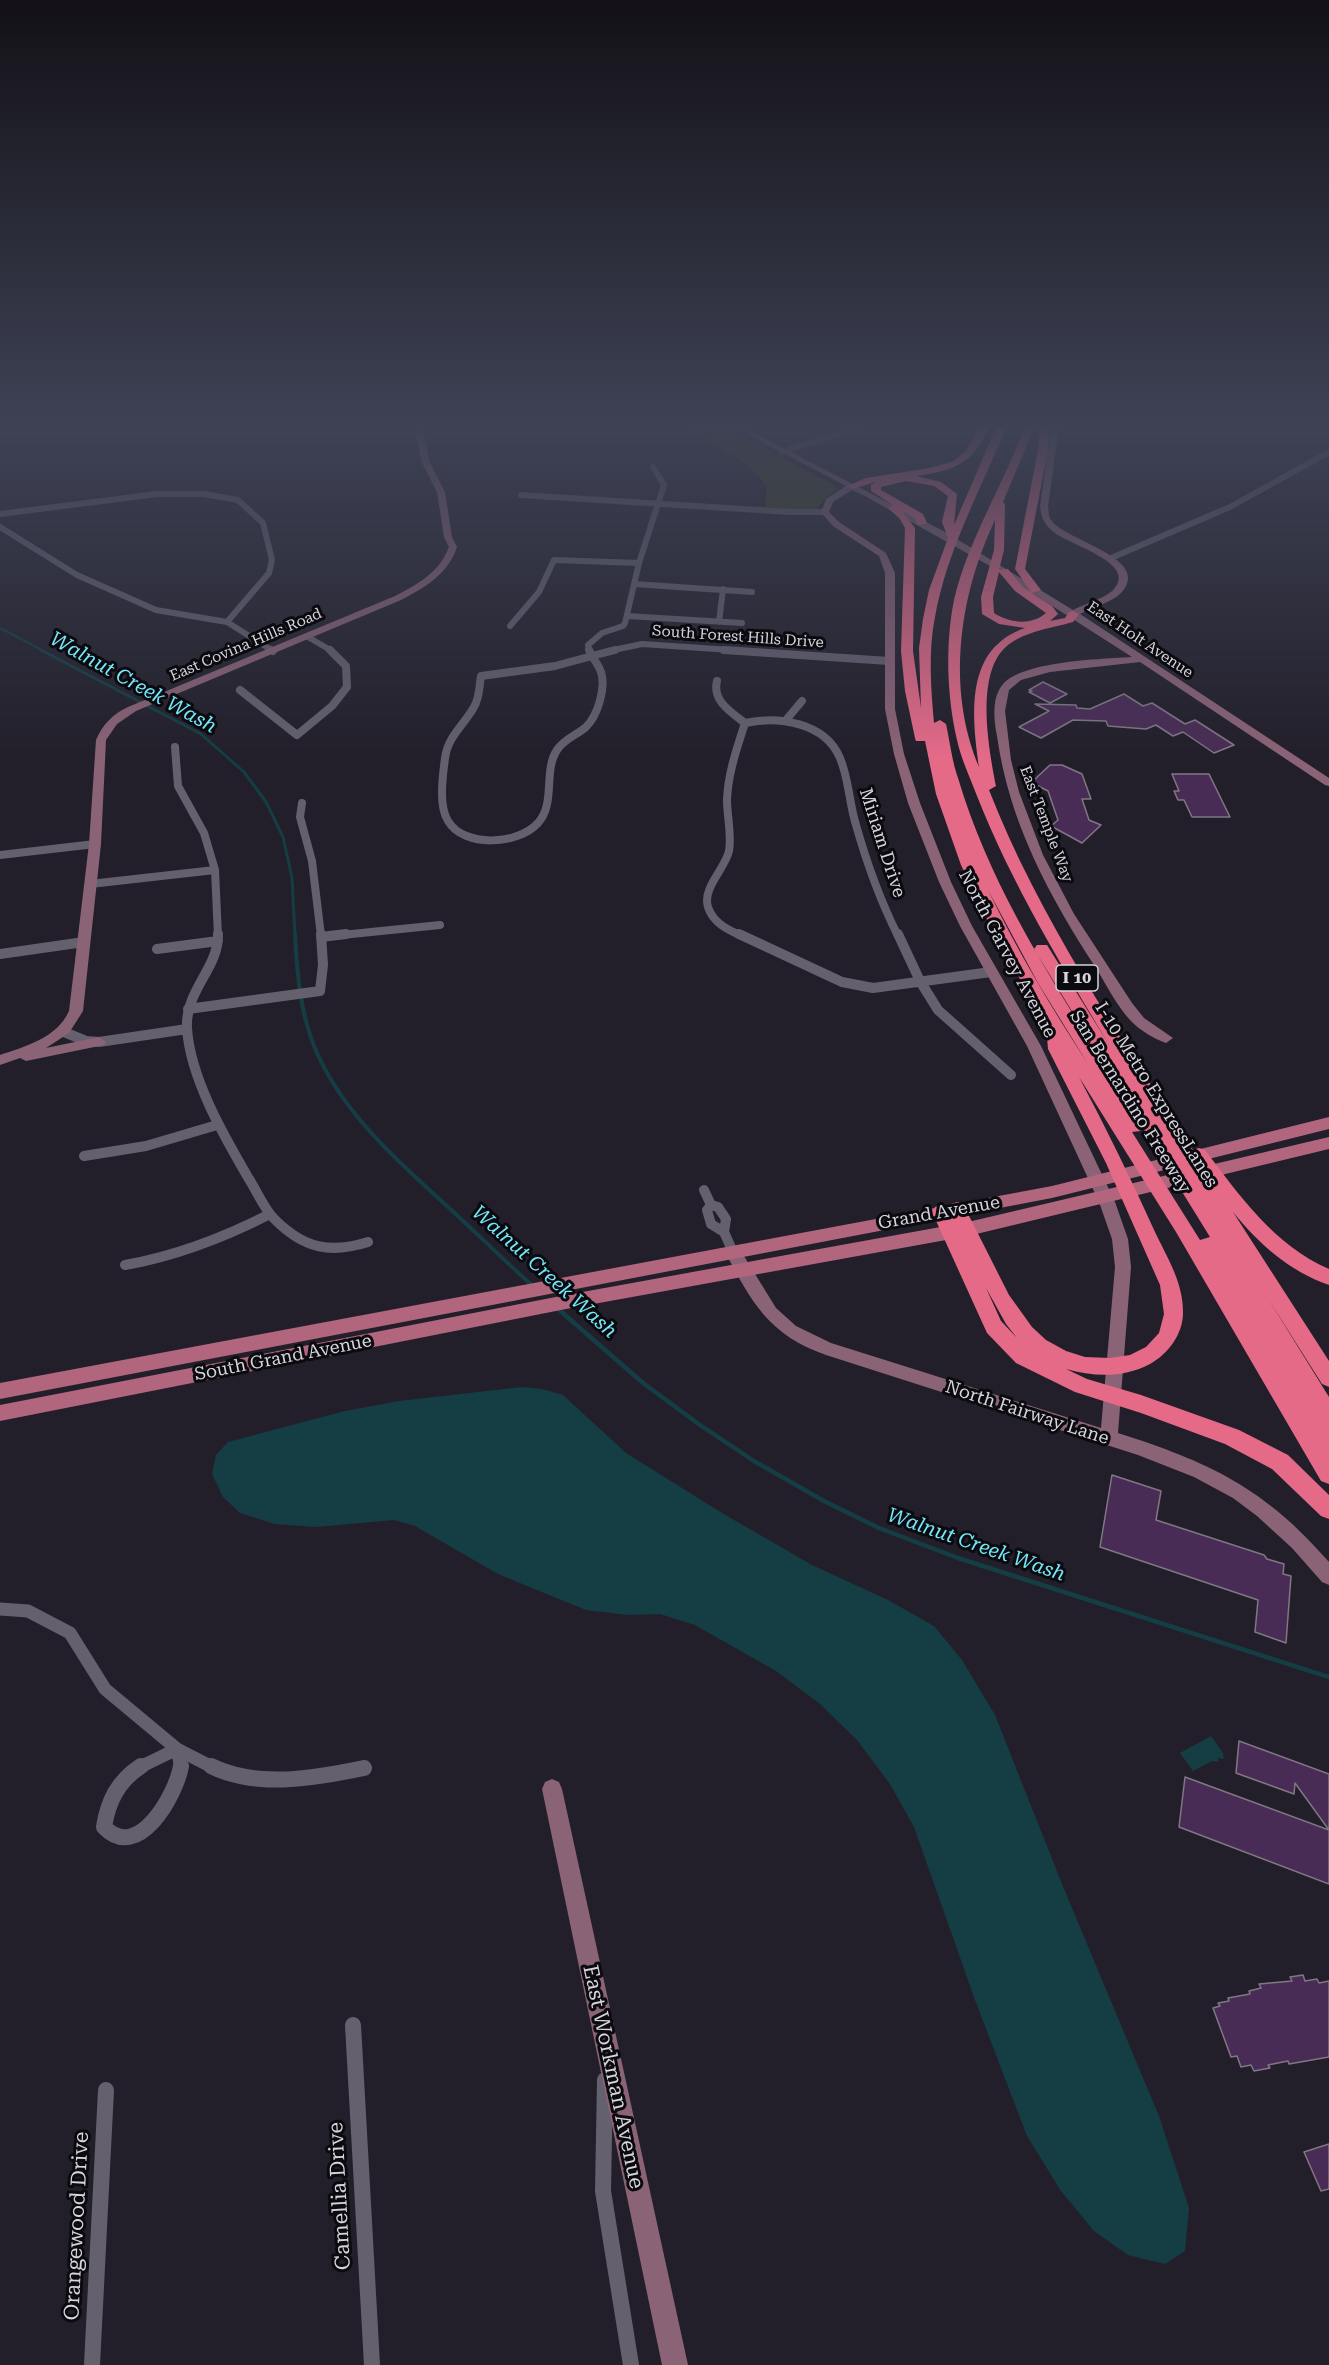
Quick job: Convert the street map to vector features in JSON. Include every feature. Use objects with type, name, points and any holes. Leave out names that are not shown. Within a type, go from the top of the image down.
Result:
[{"type":"highway","points":[[910,538],[907,609],[909,671],[918,734],[932,758]]},
{"type":"highway","name":"San Bernardino Freeway","points":[[982,538],[969,569],[956,625],[957,684],[964,741],[997,833],[1053,938],[1163,1119],[1166,1152]]},
{"type":"highway","points":[[999,538],[999,550],[990,578],[988,614],[994,619],[1019,625],[1048,618],[1052,614],[1048,608],[1019,589],[1004,572]]},
{"type":"highway","points":[[1026,538],[1020,569],[1039,593]]},
{"type":"highway","name":"San Bernardino Freeway","points":[[954,539],[938,577],[925,646],[925,682],[932,758],[958,842],[981,893],[1012,952],[1052,1018],[1166,1152],[1188,1186],[1329,1378]]},
{"type":"highway","points":[[997,833],[983,751],[983,678],[989,657],[1001,644],[1015,636],[1077,617]]},
{"type":"highway","name":"I-10 Metro ExpressLanes","points":[[925,682],[937,695],[941,736],[950,773],[962,812],[984,866],[1056,1000],[1166,1152]]},
{"type":"highway","name":"I-10 Metro ExpressLanes","points":[[957,684],[948,695],[951,727],[973,804],[993,857],[1042,950],[1329,1415]]},
{"type":"highway","points":[[949,1210],[1009,1315],[1040,1347],[1079,1364],[1101,1367],[1121,1366],[1138,1362],[1164,1344],[1171,1333],[1175,1319],[1175,1301],[1166,1276],[1115,1162],[1056,1049],[1052,1018]]},
{"type":"highway","points":[[1166,1152],[1188,1186],[1268,1240],[1298,1264],[1329,1277]]},
{"type":"highway","name":"San Bernardino Freeway","points":[[1188,1186],[1329,1474]]},
{"type":"highway","name":"I-10 Metro ExpressLanes","points":[[1188,1186],[1329,1445]]},
{"type":"highway","points":[[959,1230],[994,1327],[1023,1357],[1082,1386],[1141,1404],[1232,1437],[1280,1462],[1329,1509]]},
{"type":"main road","name":"Grand Avenue","points":[[545,1288],[1052,1192],[1329,1122]]},
{"type":"main road","name":"Grand Avenue","points":[[566,1302],[959,1230],[1329,1143]]},
{"type":"main road","name":"South Grand Avenue","points":[[0,1391],[545,1288]]},
{"type":"main road","name":"South Grand Avenue","points":[[0,1413],[566,1302]]},
{"type":"street","points":[[18,538],[77,575],[156,610],[227,622],[273,651]]},
{"type":"street","points":[[227,622],[269,573],[272,560],[267,538]]},
{"type":"street","name":"East Covina Hills Road","points":[[64,1032],[73,1023],[76,1011],[95,844],[101,740],[105,730],[113,721],[145,704],[308,637],[419,587],[434,577],[450,556],[453,547],[449,538]]},
{"type":"street","points":[[634,645],[625,637],[622,626],[627,616],[639,563],[647,538]]},
{"type":"street","name":"North Garvey Avenue","points":[[858,538],[883,555],[890,573],[890,709],[899,754],[914,803],[945,882],[966,926],[1034,1046],[1092,1167],[1120,1239],[1123,1267],[1110,1438]]},
{"type":"street","name":"East Holt Avenue","points":[[948,538],[1103,633],[1329,783]]},
{"type":"street","points":[[1071,538],[1111,558],[1123,573],[1124,583],[1117,592],[1092,605],[1077,617],[1118,654],[1100,663]]},
{"type":"street","points":[[1111,558],[1159,538]]},
{"type":"street","points":[[510,626],[540,592],[554,560],[639,563]]},
{"type":"street","points":[[634,584],[752,591]]},
{"type":"street","points":[[718,622],[723,590]]},
{"type":"street","points":[[1039,593],[1073,604],[1092,605]]},
{"type":"street","points":[[1092,605],[1089,614],[1103,633]]},
{"type":"street","points":[[627,616],[742,623]]},
{"type":"street","points":[[593,657],[588,645],[591,640],[602,633],[622,626]]},
{"type":"street","points":[[240,690],[297,735],[332,706],[347,687],[346,666],[331,650],[308,637]]},
{"type":"street","name":"South Forest Hills Drive","points":[[593,657],[603,674],[593,719],[565,740],[553,756],[545,807],[538,824],[517,836],[488,841],[465,836],[456,830],[447,822],[444,810],[446,753],[456,728],[478,699],[481,675],[541,668],[593,657],[634,645],[665,644],[889,661]]},
{"type":"street","name":"East Temple Way","points":[[1140,659],[1042,670],[1009,683],[1000,697],[1008,776],[1048,879],[1081,936],[1137,1020],[1166,1038]]},
{"type":"street","points":[[717,681],[714,687],[716,695],[745,723],[731,766],[728,788],[729,851],[709,892],[707,904],[711,914],[723,927],[842,982],[858,987],[873,988],[991,972]]},
{"type":"street","points":[[786,720],[802,701]]},
{"type":"street","name":"Miriam Drive","points":[[745,723],[760,719],[786,720],[810,729],[828,741],[840,755],[853,815],[877,892],[934,1006],[946,1020],[997,1058],[1011,1075]]},
{"type":"street","points":[[175,747],[178,786],[204,833],[215,870],[218,941],[209,968],[194,991],[188,1009],[187,1029],[195,1065],[217,1125],[270,1214],[306,1242],[321,1247],[351,1247],[368,1242]]},
{"type":"street","points":[[188,1009],[320,991],[323,981],[321,938],[312,863],[300,814],[302,803]]},
{"type":"street","points":[[0,855],[95,844]]},
{"type":"street","points":[[90,884],[215,870]]},
{"type":"street","points":[[321,938],[440,925]]},
{"type":"street","points":[[157,949],[218,941]]},
{"type":"street","points":[[0,954],[84,942]]},
{"type":"street","points":[[3,1059],[70,1050],[99,1042],[187,1029]]},
{"type":"street","points":[[3,1059],[64,1032],[86,1041],[99,1042]]},
{"type":"street","points":[[84,1156],[146,1146],[217,1125]]},
{"type":"street","points":[[704,1190],[711,1205],[707,1210],[711,1224],[724,1233],[733,1252]]},
{"type":"street","points":[[125,1265],[172,1257],[241,1229],[270,1214]]},
{"type":"street","name":"North Fairway Lane","points":[[733,1252],[770,1313],[790,1331],[826,1348],[1110,1438],[1199,1470],[1240,1493],[1276,1521],[1311,1554],[1329,1576]]},
{"type":"street","points":[[0,1609],[28,1611],[70,1633],[105,1689],[177,1749],[223,1772],[262,1779],[315,1778],[364,1768]]},
{"type":"street","points":[[177,1749],[181,1765],[177,1782],[164,1809],[149,1826],[134,1836],[114,1836],[104,1827],[105,1810],[118,1786],[138,1766],[177,1749]]},
{"type":"street","name":"East Workman Avenue","points":[[552,1789],[675,2365]]},
{"type":"street","name":"Camellia Drive","points":[[352,2025],[372,2365]]},
{"type":"street","points":[[606,2046],[603,2191],[631,2365]]},
{"type":"street","name":"Orangewood Drive","points":[[92,2365],[106,2090]]},
{"type":"water","points":[[522,1387],[542,1389],[563,1395],[626,1453],[722,1513],[812,1565],[888,1600],[934,1626],[962,1660],[995,1715],[1064,1889],[1159,2116],[1189,2208],[1185,2251],[1165,2264],[1128,2255],[1094,2231],[1061,2191],[1027,2136],[975,2000],[914,1827],[890,1784],[857,1740],[820,1704],[776,1671],[695,1625],[660,1614],[628,1615],[586,1610],[498,1574],[415,1526],[394,1520],[316,1527],[275,1524],[240,1513],[223,1497],[212,1474],[216,1455],[228,1442],[345,1411],[399,1401]]},
{"type":"water","points":[[1211,1736],[1223,1753],[1224,1759],[1218,1758],[1218,1762],[1212,1761],[1193,1771],[1180,1753]]},
{"type":"building","points":[[1043,682],[1067,694],[1050,703],[1029,692]]},
{"type":"building","points":[[1124,694],[1143,706],[1152,703],[1185,724],[1195,720],[1234,745],[1214,753],[1183,732],[1173,736],[1156,725],[1146,729],[1108,726],[1106,721],[1073,720],[1041,738],[1019,727],[1049,711],[1035,704],[1076,705],[1077,708],[1090,709]]},
{"type":"building","points":[[1050,765],[1062,765],[1082,774],[1091,799],[1082,799],[1089,820],[1101,825],[1082,843],[1051,826],[1058,820],[1048,791],[1036,785],[1034,780]]},
{"type":"building","points":[[1172,774],[1209,774],[1230,817],[1192,817],[1184,800],[1178,800],[1174,791],[1179,791]]},
{"type":"building","points":[[1112,1475],[1161,1491],[1156,1520],[1264,1555],[1267,1559],[1284,1564],[1283,1574],[1291,1576],[1286,1643],[1255,1632],[1258,1600],[1100,1547]]},
{"type":"building","points":[[1239,1741],[1329,1774],[1329,1830],[1295,1783],[1294,1794],[1236,1773]]},
{"type":"building","points":[[1185,1777],[1329,1830],[1329,1884],[1179,1827]]},
{"type":"building","points":[[1303,1975],[1305,1981],[1317,1979],[1319,1983],[1329,1981],[1329,2057],[1289,2064],[1288,2061],[1268,2065],[1270,2068],[1254,2071],[1251,2065],[1241,2067],[1237,2056],[1231,2057],[1213,2008],[1220,2006],[1218,2003],[1229,2001],[1228,1998],[1250,1994],[1249,1991],[1261,1988],[1259,1984],[1292,1981],[1290,1977]]},
{"type":"building","points":[[1329,2144],[1329,2189],[1321,2191],[1304,2152]]},
{"type":"waterway","name":"Walnut Creek Wash","points":[[0,628],[44,651]]},
{"type":"waterway","name":"Walnut Creek Wash","points":[[41,650],[201,734],[244,772],[266,802],[283,837],[292,878],[295,936]]},
{"type":"waterway","name":"Walnut Creek Wash","points":[[295,934],[305,1019],[326,1072],[341,1096],[398,1161],[534,1287]]},
{"type":"waterway","name":"Walnut Creek Wash","points":[[557,1308],[643,1383],[700,1425],[754,1461],[824,1501],[879,1528],[958,1558],[1329,1677]]}]
